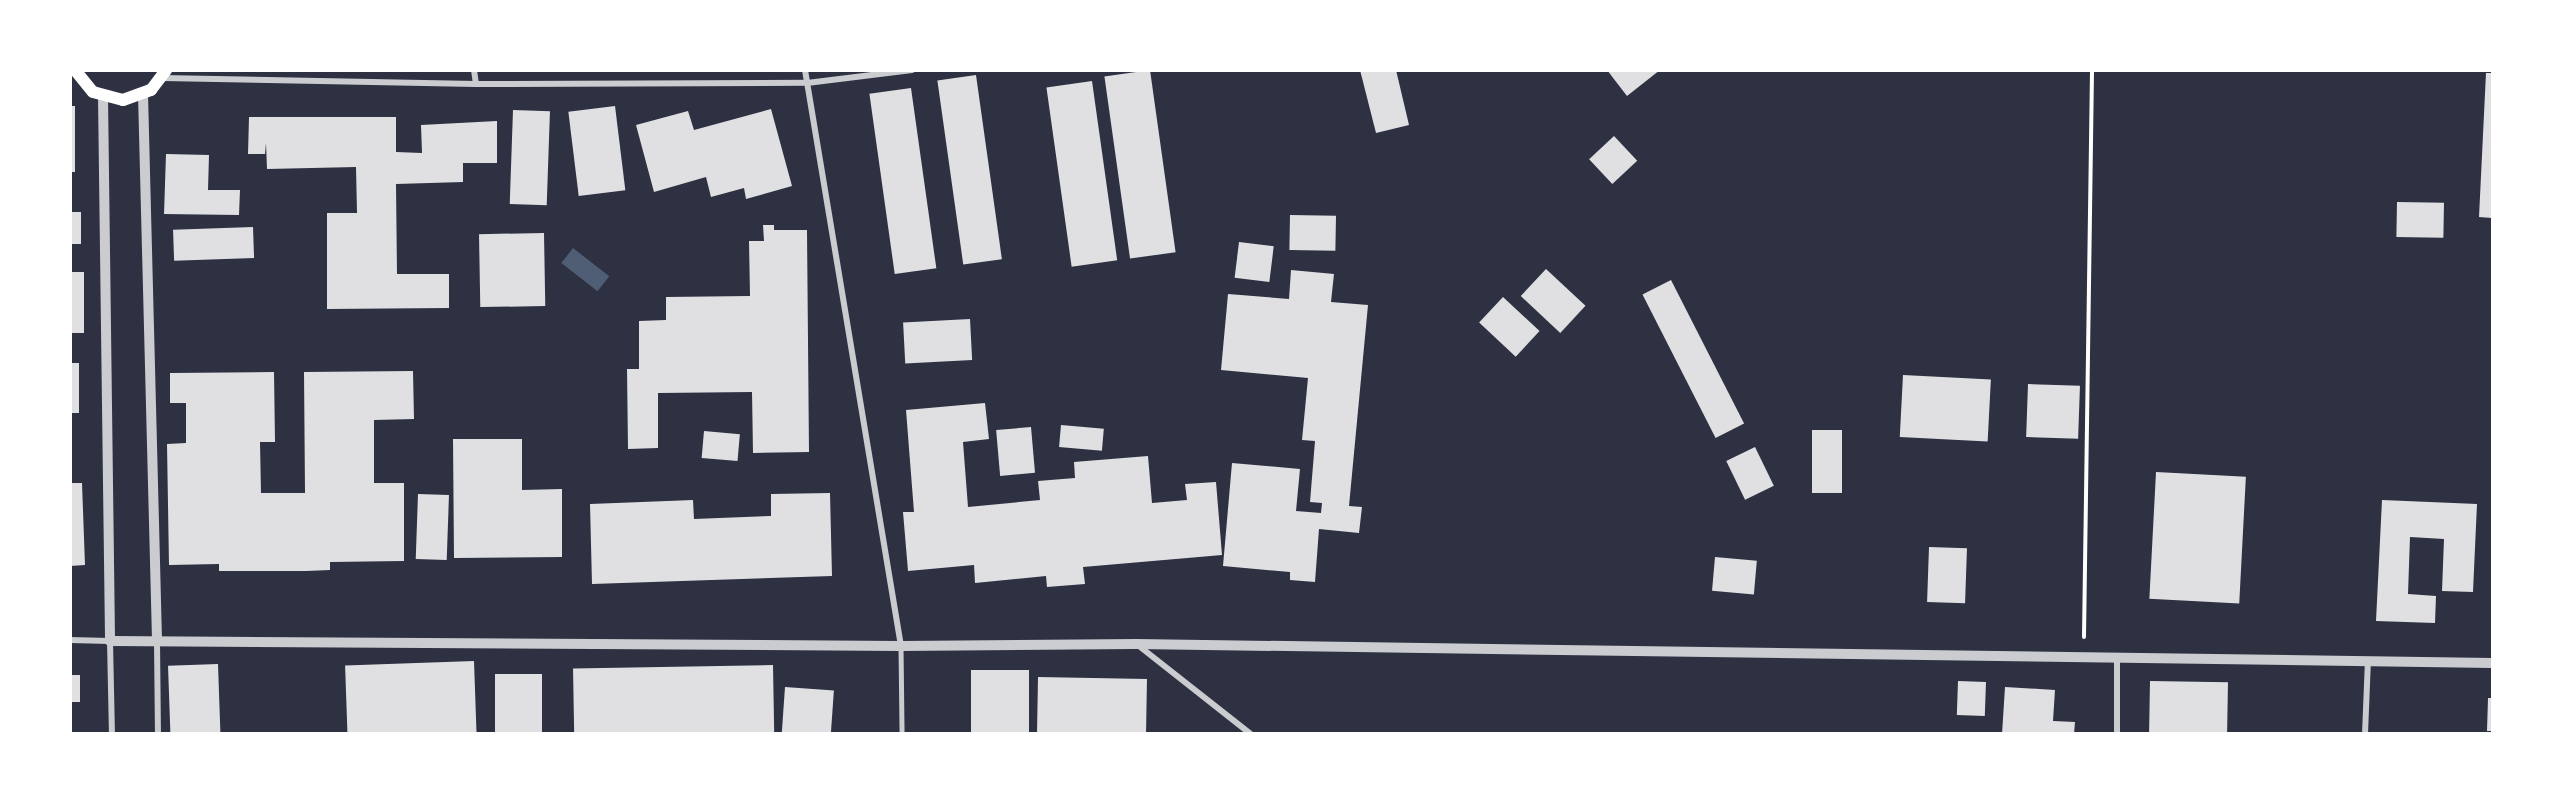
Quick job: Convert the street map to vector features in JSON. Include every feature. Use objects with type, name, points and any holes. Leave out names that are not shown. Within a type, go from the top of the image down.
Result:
[{"type":"main road","points":[[75,70],[85,85],[103,96],[123,100],[143,94],[164,74]]},
{"type":"street","points":[[474,70],[476,84]]},
{"type":"street","points":[[806,70],[901,646]]},
{"type":"street","points":[[164,74],[476,84],[807,83],[912,70]]},
{"type":"street","points":[[143,94],[158,734]]},
{"type":"street","points":[[103,96],[112,734]]},
{"type":"street","points":[[70,640],[901,646],[1136,644],[2368,659],[2493,663]]},
{"type":"street","points":[[1136,644],[1251,734]]},
{"type":"street","points":[[2117,656],[2117,734]]},
{"type":"street","points":[[2365,734],[2368,659]]},
{"type":"lane","points":[[901,646],[902,734]]},
{"type":"path","points":[[2083,656],[2092,70]]},
{"type":"water","points":[[573,248],[609,276],[598,291],[561,263]]},
{"type":"building","points":[[1150,70],[1176,252],[1130,259],[1104,76]]},
{"type":"building","points":[[1360,70],[1396,70],[1409,125],[1376,133]]},
{"type":"building","points":[[1607,70],[1660,70],[1627,96]]},
{"type":"building","points":[[2486,73],[2492,73],[2492,218],[2479,217]]},
{"type":"building","points":[[976,75],[1002,259],[963,265],[937,80]]},
{"type":"building","points":[[1092,81],[1117,260],[1072,267],[1046,87]]},
{"type":"building","points":[[911,88],[936,268],[895,274],[869,94]]},
{"type":"building","points":[[70,106],[75,106],[75,172],[70,172]]},
{"type":"building","points":[[615,106],[625,190],[579,196],[568,112]]},
{"type":"building","points":[[771,109],[792,186],[746,199],[744,188],[711,197],[706,177],[654,192],[636,125],[688,111],[694,130]]},
{"type":"building","points":[[513,110],[550,111],[547,205],[510,204]]},
{"type":"building","points":[[249,117],[396,117],[396,152],[422,153],[421,125],[497,121],[497,163],[463,163],[463,182],[396,184],[397,274],[449,274],[449,308],[327,309],[327,213],[357,213],[356,167],[267,169],[266,143],[265,154],[248,154]]},
{"type":"building","points":[[1614,136],[1637,161],[1612,184],[1589,159]]},
{"type":"building","points":[[166,154],[209,155],[208,190],[240,190],[239,215],[164,214]]},
{"type":"building","points":[[2397,202],[2444,203],[2443,238],[2396,237]]},
{"type":"building","points":[[70,212],[81,212],[81,244],[70,244]]},
{"type":"building","points":[[1290,215],[1336,216],[1335,251],[1289,250]]},
{"type":"building","points":[[763,225],[774,225],[774,230],[807,230],[809,452],[753,453],[752,392],[658,393],[658,448],[628,449],[627,369],[639,369],[639,321],[666,320],[666,297],[750,296],[749,241],[764,241]]},
{"type":"building","points":[[253,227],[254,258],[174,261],[173,230]]},
{"type":"building","points":[[544,233],[545,306],[480,307],[479,234]]},
{"type":"building","points":[[1239,242],[1274,246],[1269,282],[1235,278]]},
{"type":"building","points":[[1546,269],[1585,306],[1560,333],[1521,296]]},
{"type":"building","points":[[1291,270],[1334,274],[1331,302],[1368,305],[1349,506],[1362,507],[1359,533],[1319,529],[1315,582],[1290,580],[1290,572],[1223,566],[1232,463],[1300,469],[1296,511],[1321,513],[1322,503],[1310,502],[1315,441],[1302,440],[1308,378],[1221,370],[1228,294],[1289,299]]},
{"type":"building","points":[[70,272],[84,272],[84,333],[70,333]]},
{"type":"building","points":[[1671,280],[1744,423],[1716,438],[1642,295]]},
{"type":"building","points":[[1503,297],[1540,331],[1516,357],[1479,323]]},
{"type":"building","points":[[970,319],[972,360],[905,363],[903,323]]},
{"type":"building","points":[[70,363],[79,363],[79,413],[70,413]]},
{"type":"building","points":[[413,371],[414,419],[374,420],[374,483],[404,483],[404,561],[330,562],[330,570],[306,571],[219,571],[219,564],[169,565],[167,444],[186,443],[186,403],[170,403],[170,373],[274,372],[275,442],[260,442],[261,493],[305,493],[304,372]]},
{"type":"building","points":[[1903,375],[1991,380],[1988,442],[1900,437]]},
{"type":"building","points":[[2028,384],[2080,386],[2078,439],[2026,437]]},
{"type":"building","points":[[985,403],[989,439],[963,442],[968,507],[1040,500],[1038,481],[1075,478],[1074,462],[1148,456],[1152,503],[1187,500],[1185,484],[1216,482],[1222,555],[1083,567],[1085,584],[1047,587],[1046,576],[975,583],[974,565],[908,571],[903,512],[914,512],[906,410]]},
{"type":"building","points":[[1061,425],[1104,429],[1102,451],[1059,447]]},
{"type":"building","points":[[1031,427],[1035,473],[1000,476],[996,430]]},
{"type":"building","points":[[1812,430],[1842,430],[1842,493],[1812,493]]},
{"type":"building","points":[[704,431],[740,434],[738,461],[702,458]]},
{"type":"building","points":[[453,439],[522,439],[522,490],[562,489],[562,557],[454,558]]},
{"type":"building","points":[[1755,447],[1774,486],[1745,500],[1726,461]]},
{"type":"building","points":[[2156,472],[2246,477],[2239,604],[2149,599]]},
{"type":"building","points":[[70,483],[82,483],[85,565],[70,566]]},
{"type":"building","points":[[830,493],[832,576],[592,584],[590,504],[693,500],[694,519],[771,516],[771,494]]},
{"type":"building","points":[[418,494],[449,495],[447,560],[416,559]]},
{"type":"building","points":[[2382,500],[2477,504],[2473,592],[2442,591],[2444,539],[2410,537],[2408,594],[2436,596],[2435,623],[2376,621]]},
{"type":"building","points":[[1929,547],[1967,548],[1965,603],[1927,602]]},
{"type":"building","points":[[1715,557],[1757,561],[1754,595],[1712,591]]},
{"type":"building","points":[[474,661],[477,734],[347,734],[345,666]]},
{"type":"building","points":[[218,664],[220,734],[170,734],[168,666]]},
{"type":"building","points":[[773,665],[774,734],[574,734],[573,668]]},
{"type":"building","points":[[971,670],[1029,670],[1029,734],[971,734]]},
{"type":"building","points":[[495,674],[542,674],[542,734],[495,734]]},
{"type":"building","points":[[70,675],[80,675],[80,702],[70,702]]},
{"type":"building","points":[[1038,677],[1147,679],[1146,734],[1037,734]]},
{"type":"building","points":[[1958,681],[1986,682],[1985,716],[1957,715]]},
{"type":"building","points":[[2150,681],[2228,682],[2227,734],[2149,734]]},
{"type":"building","points":[[785,687],[834,690],[831,734],[782,734]]},
{"type":"building","points":[[2005,687],[2055,690],[2053,721],[2075,722],[2074,734],[2002,734]]},
{"type":"building","points":[[2488,698],[2492,698],[2492,731],[2487,731]]}]
